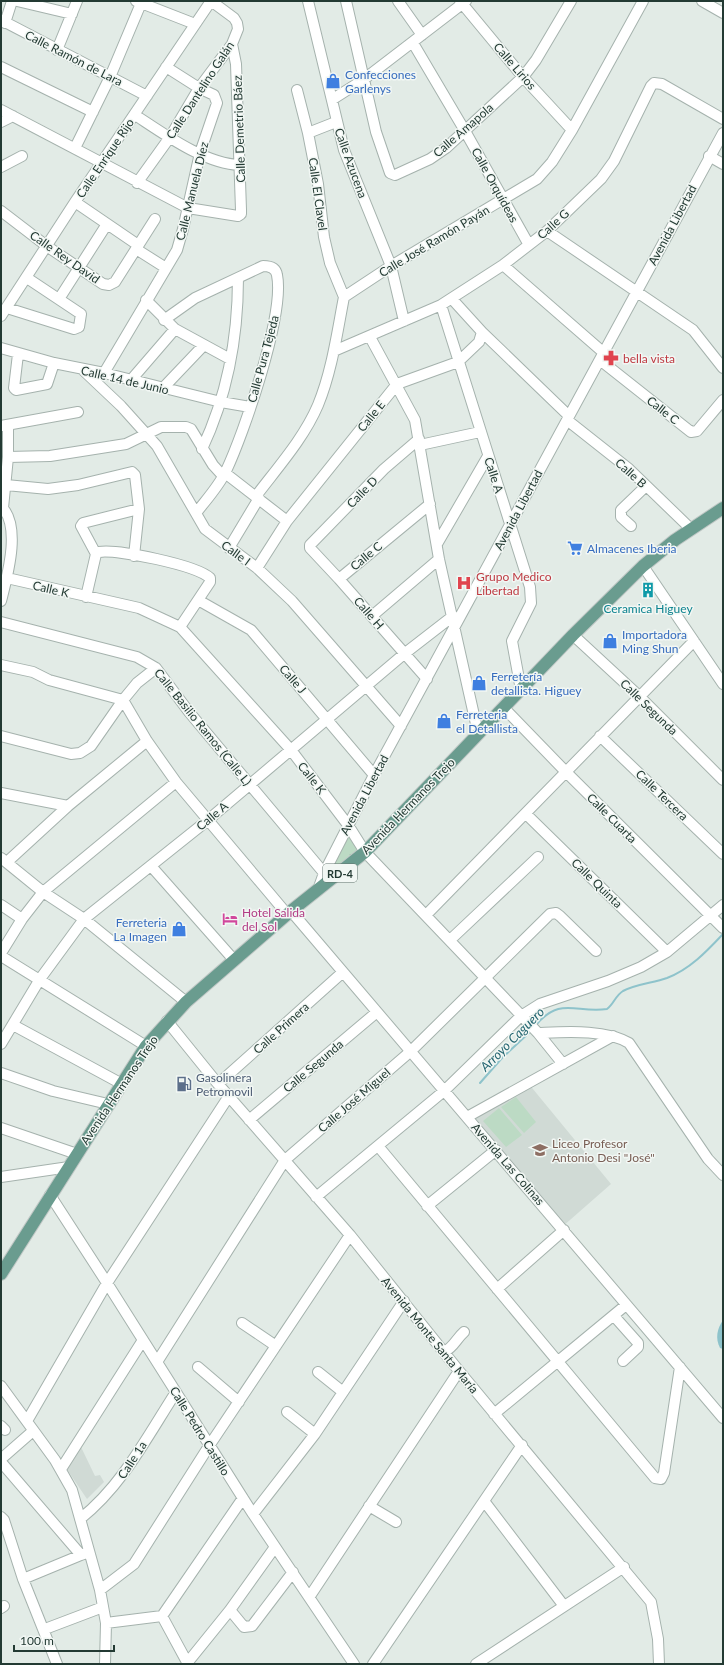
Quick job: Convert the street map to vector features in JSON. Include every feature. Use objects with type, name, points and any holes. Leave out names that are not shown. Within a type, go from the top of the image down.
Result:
[{"type":"main road","name":"Avenida Hermanos Trejo","points":[[1,1274],[146,1046],[167,1021],[186,1002],[289,913],[365,852],[503,707],[643,566],[691,529],[723,508]]},
{"type":"street","points":[[3,22],[12,1]]},
{"type":"street","points":[[17,1],[72,14]]},
{"type":"street","points":[[57,50],[77,1]]},
{"type":"street","name":"Calle Enrique Rijo","points":[[4,312],[48,247],[101,162],[135,115],[211,1]]},
{"type":"street","name":"Calle Dantelino Galán","points":[[137,183],[170,137],[199,88],[232,44],[238,28],[237,23],[234,18],[211,1]]},
{"type":"street","name":"Calle Azucena","points":[[308,1],[333,99],[336,122],[344,150],[391,266],[404,321]]},
{"type":"street","name":"Calle Amapola","points":[[346,1],[376,132],[392,175],[430,159],[446,148],[523,77],[536,60],[571,1]]},
{"type":"street","points":[[398,1],[422,35]]},
{"type":"street","name":"Calle José Ramón Payán","points":[[344,298],[391,266],[537,179],[552,162],[572,130],[643,1]]},
{"type":"street","points":[[75,148],[110,77],[140,2],[196,24]]},
{"type":"street","points":[[333,99],[363,80],[413,43],[463,2]]},
{"type":"street","name":"Calle Lirios","points":[[463,2],[523,77],[572,130]]},
{"type":"street","points":[[709,3],[723,13]]},
{"type":"street","name":"Calle Ramón de Lara","points":[[3,22],[147,96]]},
{"type":"street","name":"Calle Orquídeas","points":[[413,43],[465,131],[529,245]]},
{"type":"street","name":"Calle Demetrio Báez","points":[[188,208],[232,216],[241,214],[236,64],[232,44]]},
{"type":"street","points":[[1,67],[93,112]]},
{"type":"street","name":"Calle Manuela Díez","points":[[104,373],[177,250],[200,153],[218,103],[214,95],[199,88],[166,67]]},
{"type":"street","name":"Calle G","points":[[334,351],[370,337],[452,299],[503,265],[547,231],[601,179],[614,161],[651,86],[654,83],[662,84],[723,119]]},
{"type":"street","name":"Calle El Clavel","points":[[297,90],[308,133],[318,184],[324,237],[330,262],[344,298]]},
{"type":"street","points":[[1,110],[75,148],[137,183],[188,208]]},
{"type":"street","points":[[135,115],[170,137],[200,153],[228,165],[240,165]]},
{"type":"street","points":[[1,122],[13,116]]},
{"type":"street","points":[[308,133],[336,122]]},
{"type":"street","name":"Avenida Libertad","points":[[318,890],[324,873],[374,775],[456,628],[510,524],[709,156],[723,133]]},
{"type":"street","points":[[1,167],[22,156]]},
{"type":"street","points":[[709,156],[723,164]]},
{"type":"street","points":[[75,202],[166,268]]},
{"type":"street","name":"Calle Rey David","points":[[1,211],[48,247],[103,284],[109,285],[115,282],[137,247]]},
{"type":"street","points":[[137,247],[155,219]]},
{"type":"street","points":[[59,299],[107,224]]},
{"type":"street","points":[[547,231],[693,330],[723,368]]},
{"type":"street","name":"Calle C","points":[[503,265],[602,356],[691,432],[697,431],[723,400]]},
{"type":"street","name":"Calle Pura Tejeda","points":[[164,320],[195,298],[263,266],[270,266],[277,274],[277,303],[270,340],[237,448],[224,475],[196,513]]},
{"type":"street","points":[[4,312],[77,329],[81,314],[27,278]]},
{"type":"street","points":[[202,448],[221,402],[236,325],[238,278]]},
{"type":"street","points":[[229,548],[257,497],[300,437],[318,405],[334,351],[344,298]]},
{"type":"street","points":[[397,384],[458,362],[479,342],[482,332],[452,299]]},
{"type":"street","points":[[146,300],[164,320],[175,329],[203,346],[230,359]]},
{"type":"street","name":"Calle A","points":[[441,305],[532,596],[529,611],[512,641],[520,690]]},
{"type":"street","points":[[131,380],[175,329]]},
{"type":"street","name":"Calle B","points":[[482,332],[568,418],[629,469],[691,529]]},
{"type":"street","points":[[370,337],[397,384],[415,420],[440,559],[478,733]]},
{"type":"street","points":[[163,388],[203,346]]},
{"type":"street","name":"Calle 14 de Junio","points":[[1,348],[54,363],[104,373],[221,402],[250,406]]},
{"type":"street","points":[[18,354],[14,388],[16,390],[47,384],[54,363]]},
{"type":"street","name":"Calle I","points":[[84,370],[121,406],[157,446],[205,529],[257,568],[292,601],[365,687],[401,726]]},
{"type":"street","name":"Calle E","points":[[257,568],[287,520],[397,384]]},
{"type":"street","points":[[1,601],[7,578],[12,542],[11,528],[7,513],[2,507],[6,485],[8,457],[5,426],[78,412]]},
{"type":"street","points":[[8,457],[50,456],[89,450],[126,444],[161,427],[189,428],[202,448],[224,475],[257,497],[287,520]]},
{"type":"street","points":[[420,442],[480,432]]},
{"type":"street","name":"Calle D","points":[[310,548],[310,545],[384,469],[420,442]]},
{"type":"street","points":[[437,544],[488,456]]},
{"type":"street","points":[[6,485],[48,489],[78,486],[132,472],[135,475],[139,509],[134,556]]},
{"type":"street","points":[[631,526],[621,517],[621,510],[646,486]]},
{"type":"street","name":"Calle C","points":[[340,578],[430,504]]},
{"type":"street","points":[[86,597],[96,554],[81,526],[83,523],[139,509]]},
{"type":"street","name":"Calle H","points":[[310,548],[340,578],[404,654],[428,679]]},
{"type":"street","points":[[96,554],[102,552],[174,563],[207,576],[210,582],[180,628]]},
{"type":"street","points":[[372,616],[440,559]]},
{"type":"street","points":[[643,566],[694,641],[720,672],[723,684]]},
{"type":"street","name":"Calle K","points":[[7,578],[139,608],[180,628],[291,750],[348,825],[365,852],[534,1029],[563,1064]]},
{"type":"street","name":"Calle J","points":[[198,600],[251,630],[374,775]]},
{"type":"street","name":"Calle A","points":[[1,1044],[14,1025],[40,979],[84,919],[208,820],[328,720],[404,654],[452,616]]},
{"type":"street","name":"Calle Basilio Ramos (Calle L)","points":[[1,622],[137,657],[156,668],[189,712],[324,873]]},
{"type":"street","name":"Calle Segunda","points":[[573,635],[640,697],[723,780]]},
{"type":"street","points":[[426,915],[694,641]]},
{"type":"street","points":[[1,665],[34,672],[49,680],[123,700]]},
{"type":"street","points":[[1,736],[71,754],[80,754],[91,746],[123,700],[137,683],[156,668]]},
{"type":"street","name":"Avenida Las Colinas","points":[[123,700],[147,741],[176,782],[289,913],[343,972],[564,1230],[626,1305],[722,1414]]},
{"type":"street","name":"Calle Cuarta","points":[[503,707],[566,772],[723,928]]},
{"type":"street","name":"Calle Tercera","points":[[600,736],[723,854]]},
{"type":"street","points":[[147,741],[4,860],[43,892],[84,919],[186,1002]]},
{"type":"street","points":[[1,953],[22,919],[43,892],[176,782]]},
{"type":"street","points":[[1,793],[68,806]]},
{"type":"street","name":"Calle Quinta","points":[[526,814],[667,952]]},
{"type":"street","points":[[450,940],[538,857]]},
{"type":"street","points":[[151,866],[234,960]]},
{"type":"street","points":[[1,905],[22,919]]},
{"type":"street","points":[[316,1197],[444,1091],[521,1016],[540,1004],[628,973],[667,952],[723,905]]},
{"type":"street","name":"Calle José Miguel","points":[[157,1362],[285,1160],[411,1051],[484,977],[550,914],[556,913],[560,916],[596,951]]},
{"type":"street","points":[[1,956],[146,1046]]},
{"type":"street","name":"Calle Primera","points":[[218,1084],[343,972]]},
{"type":"street","name":"Calle Segunda","points":[[249,1120],[377,1012]]},
{"type":"street","name":"Avenida Monte Santa María","points":[[167,1021],[218,1084],[350,1235],[494,1414],[522,1445],[624,1567],[651,1602],[658,1639],[659,1664]]},
{"type":"street","points":[[14,1025],[122,1084]]},
{"type":"street","points":[[534,1029],[613,1036],[629,1043],[708,1159],[723,1175]]},
{"type":"street","points":[[467,1117],[613,1036]]},
{"type":"street","points":[[1,1073],[53,1091],[108,1104]]},
{"type":"street","points":[[27,1421],[108,1283],[229,1096]]},
{"type":"street","points":[[1,1128],[77,1154]]},
{"type":"street","points":[[378,1146],[655,1478],[661,1479],[664,1473],[680,1367]]},
{"type":"street","points":[[427,1206],[496,1150]]},
{"type":"street","points":[[1,1177],[69,1166]]},
{"type":"street","name":"Calle Pedro Castillo","points":[[50,1195],[108,1283],[252,1514],[310,1596],[354,1664]]},
{"type":"street","points":[[496,1289],[564,1230]]},
{"type":"street","points":[[100,1590],[134,1564],[210,1446],[350,1235]]},
{"type":"street","points":[[252,1514],[315,1434],[404,1301]]},
{"type":"street","points":[[494,1414],[626,1305]]},
{"type":"street","points":[[614,1316],[638,1343],[638,1347],[623,1361]]},
{"type":"street","points":[[242,1322],[276,1346]]},
{"type":"street","points":[[444,1352],[452,1348],[458,1337],[464,1332]]},
{"type":"street","points":[[61,1469],[143,1340]]},
{"type":"street","points":[[198,1367],[239,1402]]},
{"type":"street","points":[[310,1596],[458,1370]]},
{"type":"street","points":[[318,1372],[344,1392]]},
{"type":"street","points":[[1,1386],[61,1469],[72,1490],[80,1519],[85,1553],[100,1590],[106,1623],[105,1664]]},
{"type":"street","name":"Calle 1a","points":[[80,1519],[97,1506],[113,1489],[176,1392]]},
{"type":"street","points":[[287,1412],[315,1434]]},
{"type":"street","points":[[1,1459],[33,1431]]},
{"type":"street","points":[[373,1664],[522,1445]]},
{"type":"street","points":[[1,1462],[85,1553]]},
{"type":"street","points":[[106,1623],[162,1616],[243,1498]]},
{"type":"street","points":[[484,1502],[564,1606]]},
{"type":"street","points":[[369,1506],[396,1522]]},
{"type":"street","points":[[1,1517],[4,1520],[24,1578],[45,1629],[57,1664]]},
{"type":"street","points":[[162,1616],[188,1663],[230,1610],[275,1547]]},
{"type":"street","points":[[24,1578],[85,1553]]},
{"type":"street","points":[[477,1664],[624,1567]]},
{"type":"street","points":[[230,1610],[244,1627],[252,1626],[293,1572]]},
{"type":"street","points":[[45,1629],[103,1607]]},
{"type":"shaded area","name":"Liceo Profesor Antonio Desi \"José\"","points":[[528,1083],[611,1184],[562,1227],[467,1117]]},
{"type":"shaded area","points":[[81,1447],[95,1476],[100,1475],[104,1482],[87,1499],[64,1465]]},
{"type":"green space","points":[[348,825],[365,852],[318,890]]},
{"type":"green space","points":[[516,1097],[536,1122],[524,1133],[501,1107]]},
{"type":"green space","points":[[499,1108],[522,1135],[506,1147],[483,1121]]},
{"type":"water","points":[[723,1320],[723,1349],[720,1348],[718,1344],[717,1337],[719,1327]]},
{"type":"waterway","name":"Arroyo Caguero","points":[[535,1026],[544,1017],[561,1008],[596,1010],[607,1009],[623,991],[667,978],[683,970],[704,953],[723,934]]},
{"type":"waterway","name":"Arroyo Caguero","points":[[480,1083],[502,1058],[531,1031]]},
{"type":"place","name":"Confecciones Garlenys","points":[[333,81]]},
{"type":"place","name":"bella vista","points":[[611,358]]},
{"type":"place","name":"Almacenes Iberia","points":[[575,548]]},
{"type":"place","name":"Grupo Medico Libertad","points":[[464,583]]},
{"type":"place","name":"Ceramica Higuey","points":[[648,590]]},
{"type":"place","name":"Importadora Ming Shun","points":[[610,641]]},
{"type":"place","name":"Ferretería detallista. Higuey","points":[[479,683]]},
{"type":"place","name":"Ferreteria el Detallista","points":[[444,721]]},
{"type":"place","name":"Hotel Salida del Sol","points":[[230,919]]},
{"type":"place","name":"Ferreteria La Imagen","points":[[179,929]]},
{"type":"place","name":"Gasolinera Petromovil","points":[[184,1084]]},
{"type":"place","name":"Liceo Profesor Antonio Desi \"José\"","points":[[540,1150]]}]
